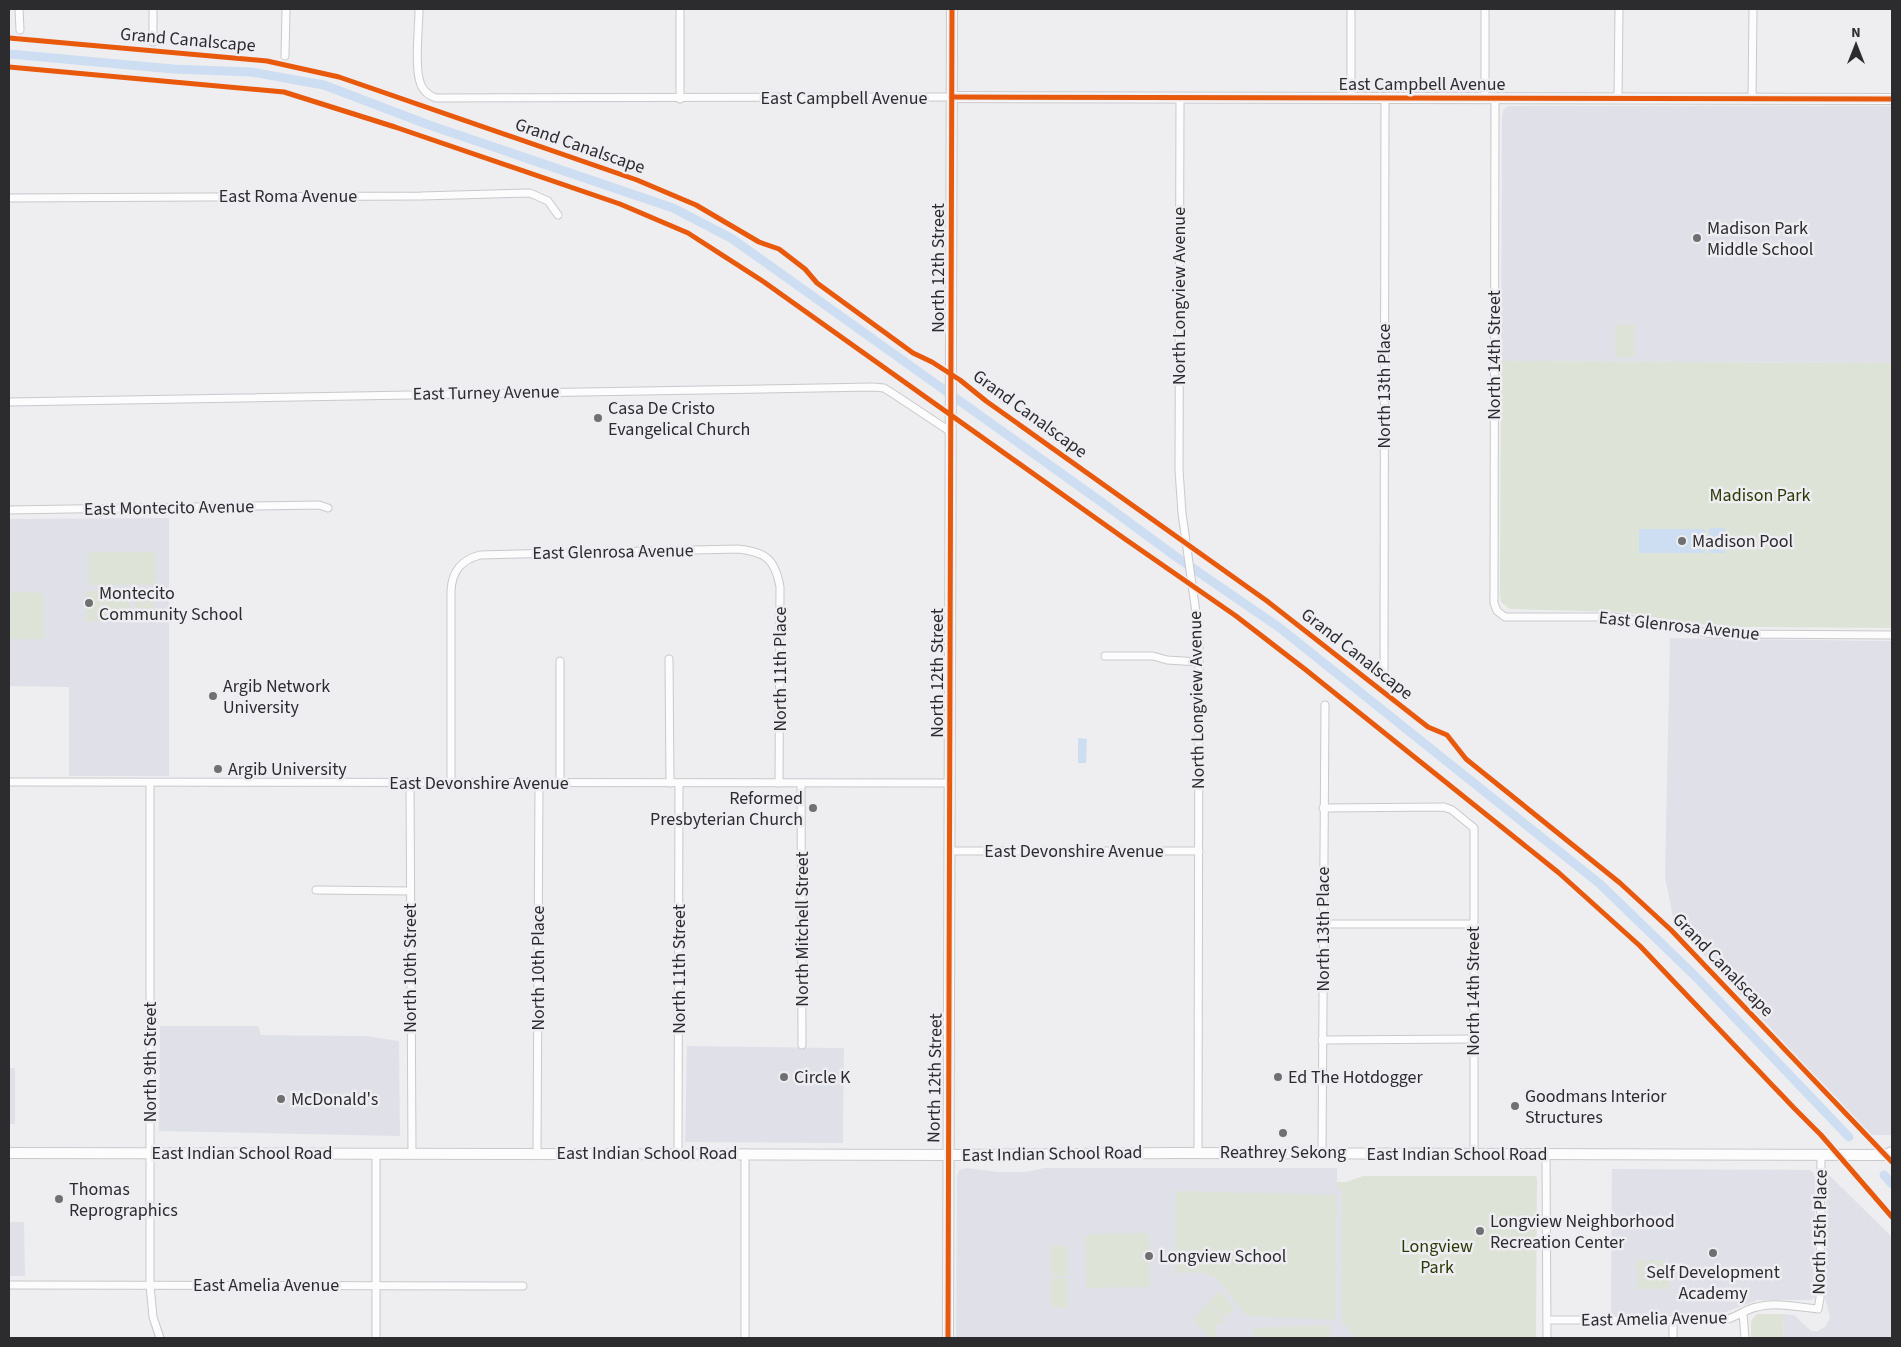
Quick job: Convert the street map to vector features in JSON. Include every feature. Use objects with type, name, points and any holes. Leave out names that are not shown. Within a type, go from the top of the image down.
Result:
[{"type":"street","points":[[19,9],[20,30]]},
{"type":"street","points":[[153,9],[153,42]]},
{"type":"street","points":[[285,56],[286,9]]},
{"type":"street","name":"East Campbell Avenue","points":[[419,9],[419,78],[421,86],[426,93],[436,98],[1892,99]]},
{"type":"street","points":[[680,9],[680,99]]},
{"type":"street","name":"North 12th Street","points":[[948,1338],[952,9]]},
{"type":"street","points":[[1351,9],[1351,98]]},
{"type":"street","name":"North 14th Street","points":[[1485,9],[1490,98],[1494,603],[1497,611]]},
{"type":"street","points":[[1618,98],[1619,9]]},
{"type":"street","points":[[1752,100],[1753,9]]},
{"type":"street","name":"North Longview Avenue","points":[[1180,98],[1179,470],[1182,514],[1199,634],[1198,1153]]},
{"type":"street","name":"North 13th Place","points":[[1384,674],[1385,98]]},
{"type":"street","name":"East Roma Avenue","points":[[9,198],[421,196],[530,193],[548,201],[558,215]]},
{"type":"street","name":"East Turney Avenue","points":[[9,402],[873,387],[884,388],[951,432]]},
{"type":"street","name":"East Montecito Avenue","points":[[9,510],[319,505],[328,508]]},
{"type":"street","name":"East Glenrosa Avenue","points":[[451,782],[451,584],[459,565],[472,557],[480,555],[738,549],[750,550],[768,558]]},
{"type":"street","name":"North 11th Place","points":[[768,558],[774,566],[780,587],[779,783]]},
{"type":"street","name":"East Glenrosa Avenue","points":[[1497,611],[1505,617],[1615,617],[1713,634],[1892,635]]},
{"type":"street","points":[[1105,656],[1153,656],[1167,660],[1199,662]]},
{"type":"street","points":[[669,659],[670,783]]},
{"type":"street","points":[[560,661],[560,783]]},
{"type":"street","name":"North 13th Place","points":[[1322,1153],[1324,705]]},
{"type":"street","name":"East Devonshire Avenue","points":[[9,782],[150,784],[451,782],[539,784],[950,783]]},
{"type":"street","name":"North 10th Street","points":[[410,783],[412,1153]]},
{"type":"street","name":"North Mitchell Street","points":[[801,783],[802,1045]]},
{"type":"street","name":"North 9th Street","points":[[150,784],[150,1285],[153,1316],[160,1338]]},
{"type":"street","name":"North 10th Place","points":[[537,1153],[539,784]]},
{"type":"street","name":"North 11th Street","points":[[678,1154],[679,784]]},
{"type":"street","name":"North 14th Street","points":[[1323,808],[1444,808],[1452,810],[1474,828],[1474,1154]]},
{"type":"street","name":"East Devonshire Avenue","points":[[950,851],[1199,851]]},
{"type":"street","points":[[316,890],[410,891]]},
{"type":"street","points":[[1323,924],[1473,924]]},
{"type":"street","points":[[1322,1040],[1474,1039]]},
{"type":"street","name":"East Indian School Road","points":[[9,1153],[1890,1155]]},
{"type":"street","points":[[376,1153],[376,1338]]},
{"type":"street","points":[[745,1153],[745,1338]]},
{"type":"street","points":[[1546,1154],[1547,1338]]},
{"type":"street","name":"North 15th Place","points":[[1818,1309],[1820,1298],[1821,1155]]},
{"type":"street","name":"East Amelia Avenue","points":[[9,1285],[523,1286]]},
{"type":"street","name":"East Amelia Avenue","points":[[1547,1320],[1724,1320],[1734,1318],[1758,1306],[1778,1305],[1818,1309]]},
{"type":"street","points":[[1743,1313],[1745,1338]]},
{"type":"street","points":[[1673,1320],[1673,1338]]},
{"type":"shaded area","name":"Madison Park Middle School","points":[[1508,106],[1892,106],[1892,363],[1501,361],[1502,115],[1504,109]]},
{"type":"shaded area","name":"Montecito Community School","points":[[169,518],[169,776],[69,776],[69,687],[9,686],[9,519]]},
{"type":"shaded area","points":[[1670,638],[1892,641],[1892,1135],[1868,1135],[1674,922],[1665,877]]},
{"type":"shaded area","points":[[160,1026],[258,1026],[261,1035],[365,1036],[399,1041],[400,1136],[159,1131]]},
{"type":"shaded area","points":[[687,1046],[844,1048],[843,1143],[685,1142]]},
{"type":"shaded area","points":[[9,1068],[15,1068],[15,1124],[9,1124]]},
{"type":"shaded area","name":"Longview School","points":[[967,1168],[998,1172],[1025,1172],[1044,1168],[1337,1168],[1337,1187],[1342,1189],[1347,1326],[1355,1338],[956,1338],[957,1177],[959,1170]]},
{"type":"shaded area","name":"Self Development Academy","points":[[1612,1169],[1810,1170],[1815,1178],[1815,1298],[1811,1300],[1758,1300],[1720,1314],[1611,1315]]},
{"type":"shaded area","points":[[1827,1173],[1892,1237],[1892,1338],[1784,1338],[1783,1314],[1794,1315],[1811,1331],[1818,1331],[1826,1326],[1830,1318],[1825,1297]]},
{"type":"shaded area","points":[[9,1222],[24,1222],[25,1276],[9,1276]]},
{"type":"green space","points":[[1635,324],[1635,357],[1615,357],[1615,325]]},
{"type":"green space","name":"Madison Park","points":[[1501,361],[1892,363],[1892,628],[1733,627],[1690,623],[1619,612],[1510,609],[1501,602],[1500,595]]},
{"type":"green space","points":[[89,552],[156,552],[156,585],[89,585]]},
{"type":"green space","points":[[86,591],[130,591],[130,621],[86,621]]},
{"type":"green space","points":[[135,591],[155,591],[155,622],[135,622]]},
{"type":"green space","points":[[13,592],[38,592],[44,594],[44,637],[41,639],[9,639],[9,604],[13,600],[9,596]]},
{"type":"green space","name":"Longview Park","points":[[1363,1176],[1536,1176],[1536,1338],[1355,1338],[1347,1326],[1342,1324],[1342,1190],[1337,1188],[1337,1182],[1346,1182]]},
{"type":"green space","points":[[1176,1191],[1337,1195],[1336,1320],[1249,1316],[1238,1306],[1224,1286],[1213,1277],[1207,1274],[1192,1272],[1175,1273]]},
{"type":"green space","points":[[1149,1233],[1150,1287],[1086,1288],[1085,1238],[1090,1234]]},
{"type":"green space","points":[[1051,1246],[1068,1246],[1068,1276],[1051,1276]]},
{"type":"green space","points":[[1637,1260],[1664,1260],[1663,1270],[1637,1271]]},
{"type":"green space","points":[[1638,1272],[1669,1272],[1669,1289],[1638,1289]]},
{"type":"green space","points":[[1051,1278],[1068,1278],[1068,1308],[1051,1308]]},
{"type":"green space","points":[[1220,1291],[1235,1309],[1225,1318],[1209,1301]]},
{"type":"green space","points":[[1209,1302],[1226,1324],[1216,1324],[1216,1338],[1211,1338],[1192,1320]]},
{"type":"green space","points":[[1757,1314],[1783,1314],[1784,1338],[1751,1338],[1751,1321]]},
{"type":"green space","points":[[1330,1325],[1331,1338],[1253,1338],[1253,1328]]},
{"type":"water","points":[[1709,528],[1725,528],[1725,553],[1709,553]]},
{"type":"water","points":[[1639,529],[1705,529],[1705,553],[1639,553]]},
{"type":"water","points":[[1078,738],[1087,739],[1086,763],[1078,763]]},
{"type":"waterway","points":[[9,54],[173,69],[251,72],[324,85],[429,125],[673,208],[731,238],[1175,556],[1280,628],[1600,884],[1695,976],[1849,1137]]},
{"type":"waterway","points":[[1884,1175],[1892,1184]]},
{"type":"cycle path","points":[[948,1338],[952,9]]},
{"type":"cycle path","name":"Grand Canalscape","points":[[9,38],[267,61],[339,77],[637,180],[696,205],[759,242],[779,249],[805,269],[817,283],[913,353],[932,362],[960,380],[986,401],[1267,601],[1428,727],[1447,735],[1466,759],[1620,883],[1671,930],[1892,1162]]},
{"type":"cycle path","points":[[9,67],[284,92],[395,127],[620,204],[688,233],[764,282],[1236,616],[1559,873],[1640,946],[1821,1135],[1892,1217]]},
{"type":"cycle path","points":[[952,97],[1892,99]]},
{"type":"place","name":"Madison Park Middle School","points":[[1697,238]]},
{"type":"place","name":"Casa De Cristo Evangelical Church","points":[[598,418]]},
{"type":"place","name":"Madison Pool","points":[[1682,541]]},
{"type":"place","name":"Montecito Community School","points":[[89,603]]},
{"type":"place","name":"Argib Network University","points":[[213,696]]},
{"type":"place","name":"Argib University","points":[[218,769]]},
{"type":"place","name":"Reformed Presbyterian Church","points":[[813,808]]},
{"type":"place","name":"Circle K","points":[[784,1077]]},
{"type":"place","name":"Ed The Hotdogger","points":[[1278,1077]]},
{"type":"place","name":"McDonald's","points":[[281,1099]]},
{"type":"place","name":"Goodmans Interior Structures","points":[[1515,1106]]},
{"type":"place","name":"Reathrey Sekong","points":[[1283,1133]]},
{"type":"place","name":"Thomas Reprographics","points":[[59,1199]]},
{"type":"place","name":"Longview Neighborhood Recreation Center","points":[[1480,1231]]},
{"type":"place","name":"Self Development Academy","points":[[1713,1253]]},
{"type":"place","name":"Longview School","points":[[1149,1256]]}]
